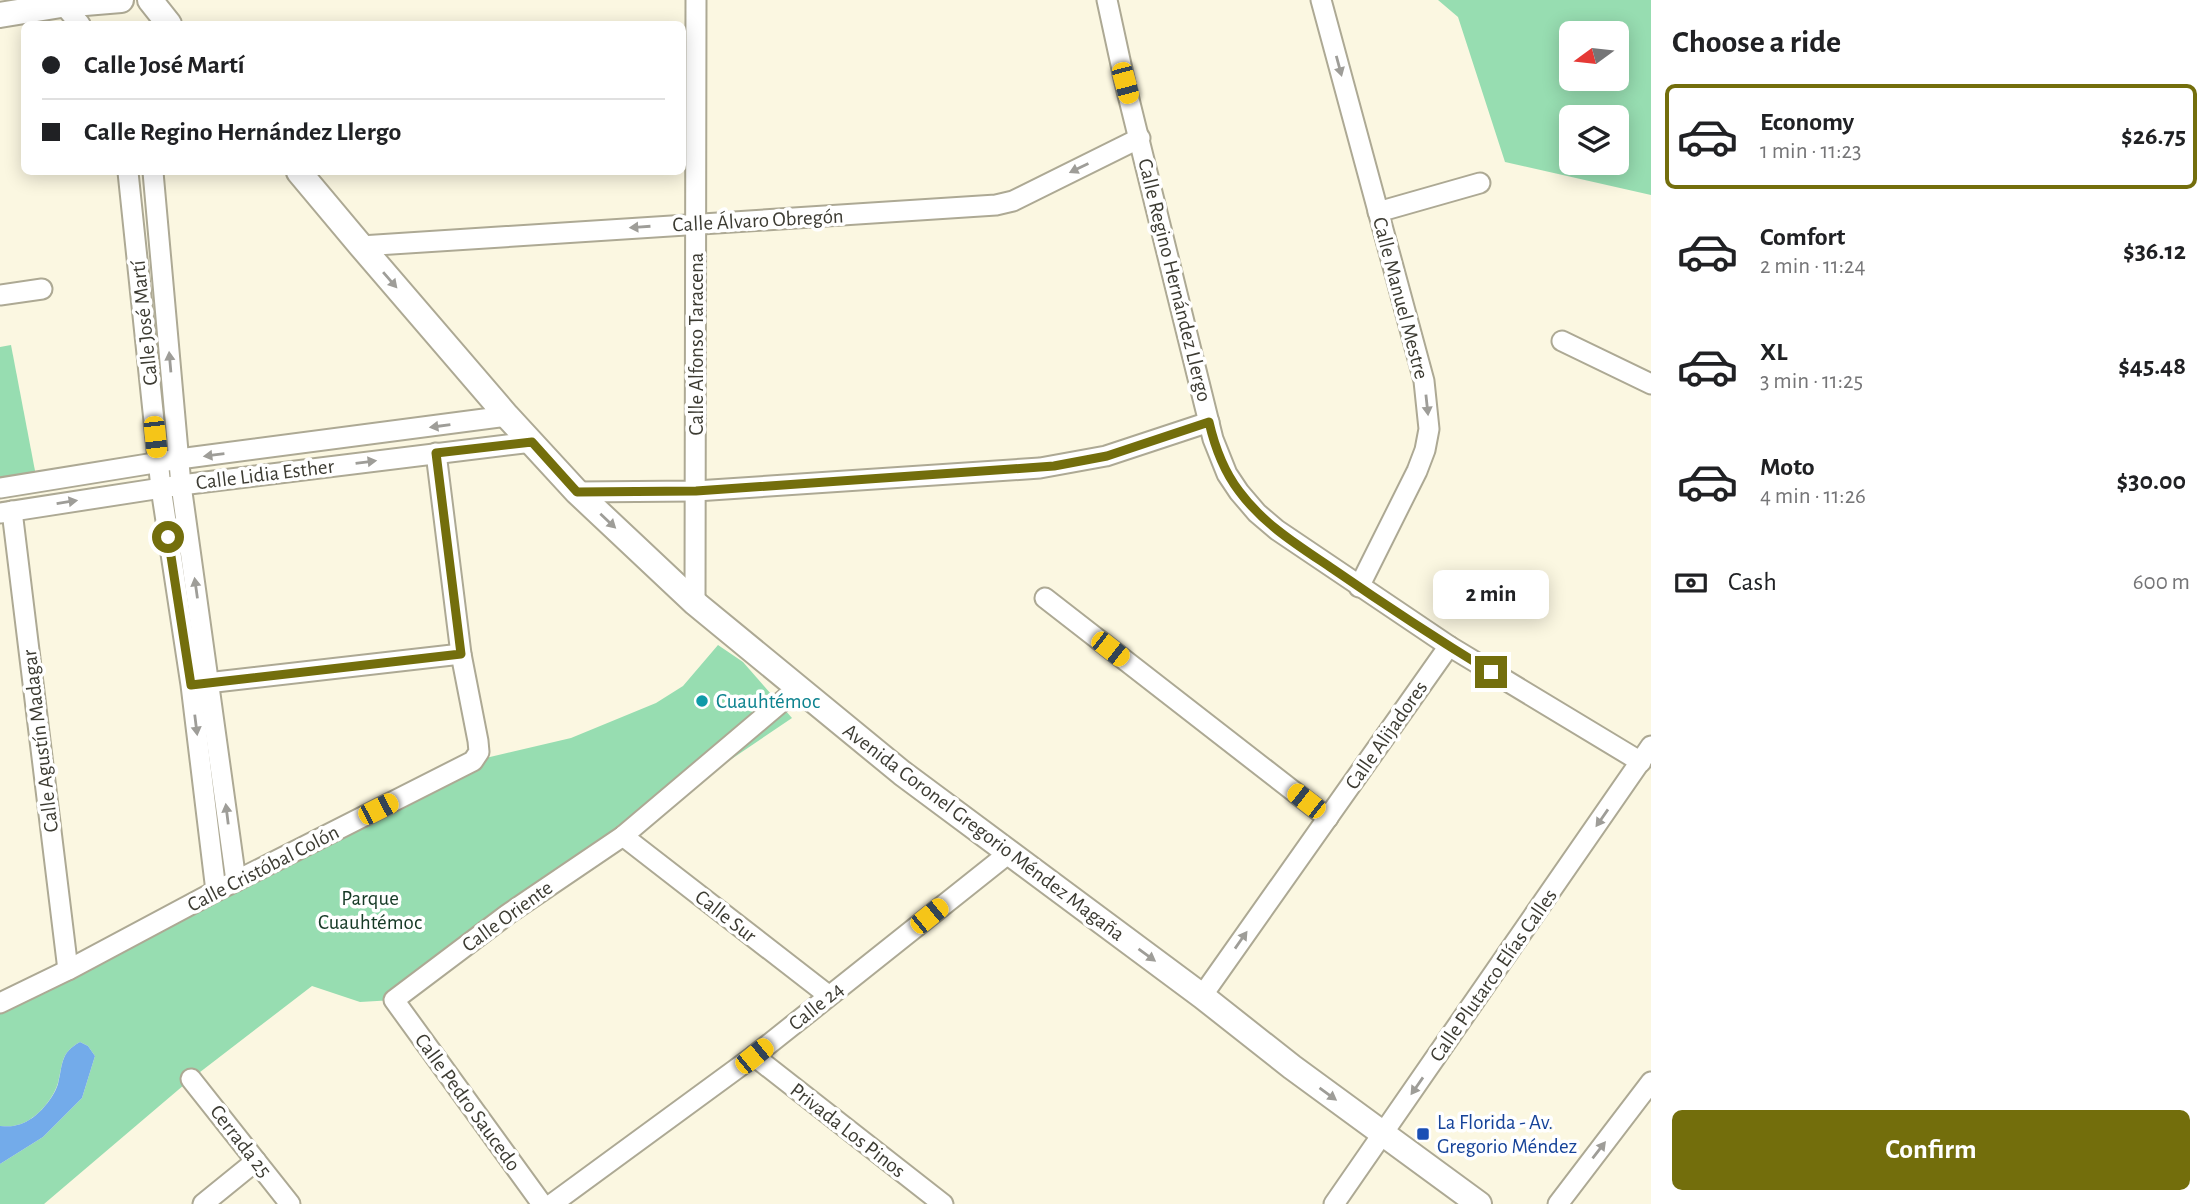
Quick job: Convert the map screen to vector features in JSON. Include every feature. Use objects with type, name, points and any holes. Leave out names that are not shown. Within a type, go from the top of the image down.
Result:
[{"type":"main road","points":[[0,15],[60,3],[121,0]]},
{"type":"main road","points":[[150,0],[167,21]]},
{"type":"main road","name":"Avenida Coronel Gregorio Méndez Magaña","points":[[301,175],[360,246],[577,492],[695,603],[902,773],[1202,996],[1292,1067],[1479,1204]]},
{"type":"street","name":"Calle Alfonso Taracena","points":[[695,603],[696,0]]},
{"type":"street","name":"Calle Regino Hernández Llergo","points":[[1107,0],[1209,422],[1218,455],[1227,474],[1257,513],[1359,587],[1448,646],[1646,754]]},
{"type":"street","name":"Calle Manuel Mestre","points":[[1321,0],[1423,381],[1429,429],[1417,471],[1359,587]]},
{"type":"street","points":[[60,3],[76,21]]},
{"type":"street","name":"Calle Álvaro Obregón","points":[[360,246],[996,205],[1013,201],[1140,138]]},
{"type":"street","name":"Calle José Martí","points":[[128,175],[161,488],[201,684],[236,881]]},
{"type":"street","name":"Calle José Martí","points":[[153,175],[201,684],[216,891]]},
{"type":"street","points":[[1378,212],[1480,183]]},
{"type":"street","points":[[0,295],[42,289]]},
{"type":"street","points":[[1562,341],[1651,384]]},
{"type":"street","name":"Calle Lidia Esther","points":[[0,488],[179,459],[508,416]]},
{"type":"street","points":[[577,492],[696,491],[1054,466],[1107,456],[1209,422]]},
{"type":"street","name":"Calle Lidia Esther","points":[[6,512],[181,485],[532,442]]},
{"type":"street","name":"Calle Cristóbal Colón","points":[[0,1003],[473,761],[479,752],[478,741],[461,654],[436,453]]},
{"type":"street","name":"Calle Agustín Madagar","points":[[6,512],[68,970]]},
{"type":"street","points":[[1045,598],[1328,818]]},
{"type":"street","name":"Calle Alijadores","points":[[1202,996],[1448,646]]},
{"type":"street","points":[[201,684],[461,654]]},
{"type":"street","name":"Calle Oriente","points":[[394,1000],[508,914],[623,836],[799,688]]},
{"type":"street","name":"Calle Plutarco Elías Calles","points":[[1334,1204],[1646,754]]},
{"type":"street","name":"Calle Sur","points":[[623,836],[828,996]]},
{"type":"street","name":"Calle 24","points":[[552,1204],[754,1056],[1009,853]]},
{"type":"street","name":"Calle Pedro Saucedo","points":[[394,1000],[542,1204]]},
{"type":"street","name":"Privada Los Pinos","points":[[754,1056],[943,1204]]},
{"type":"street","name":"Cerrada 25","points":[[191,1079],[290,1204]]},
{"type":"street","points":[[1558,1204],[1651,1082]]},
{"type":"street","points":[[203,1204],[257,1161]]},
{"type":"green space","points":[[1438,0],[1651,0],[1651,195],[1563,175],[1629,175],[1629,105],[1559,105],[1559,174],[1505,162],[1458,17]]},
{"type":"green space","points":[[11,345],[36,476],[0,482],[0,347]]},
{"type":"green space","name":"Parque Cuauhtémoc","points":[[718,645],[743,662],[792,718],[587,857],[394,1000],[360,1002],[312,986],[191,1079],[44,1204],[0,1204],[0,1164],[43,1137],[82,1098],[95,1056],[88,1046],[80,1042],[74,1046],[63,1060],[56,1090],[42,1109],[23,1123],[0,1126],[0,1001],[473,761],[571,738],[656,703],[683,686]]},
{"type":"water","points":[[80,1042],[88,1046],[95,1056],[82,1098],[43,1137],[0,1164],[0,1126],[23,1123],[42,1109],[56,1090],[66,1055]]},
{"type":"place","name":"Cuauhtémoc","points":[[702,701]]},
{"type":"place","name":"La Florida - Av. Gregorio Méndez","points":[[1423,1134]]},
{"type":"route","points":[[168,537],[191,685],[461,654],[436,453],[532,442],[577,492],[696,491],[1040,468],[1090,461],[1209,422],[1218,455],[1227,474],[1257,513],[1359,587],[1491,672]]}]
